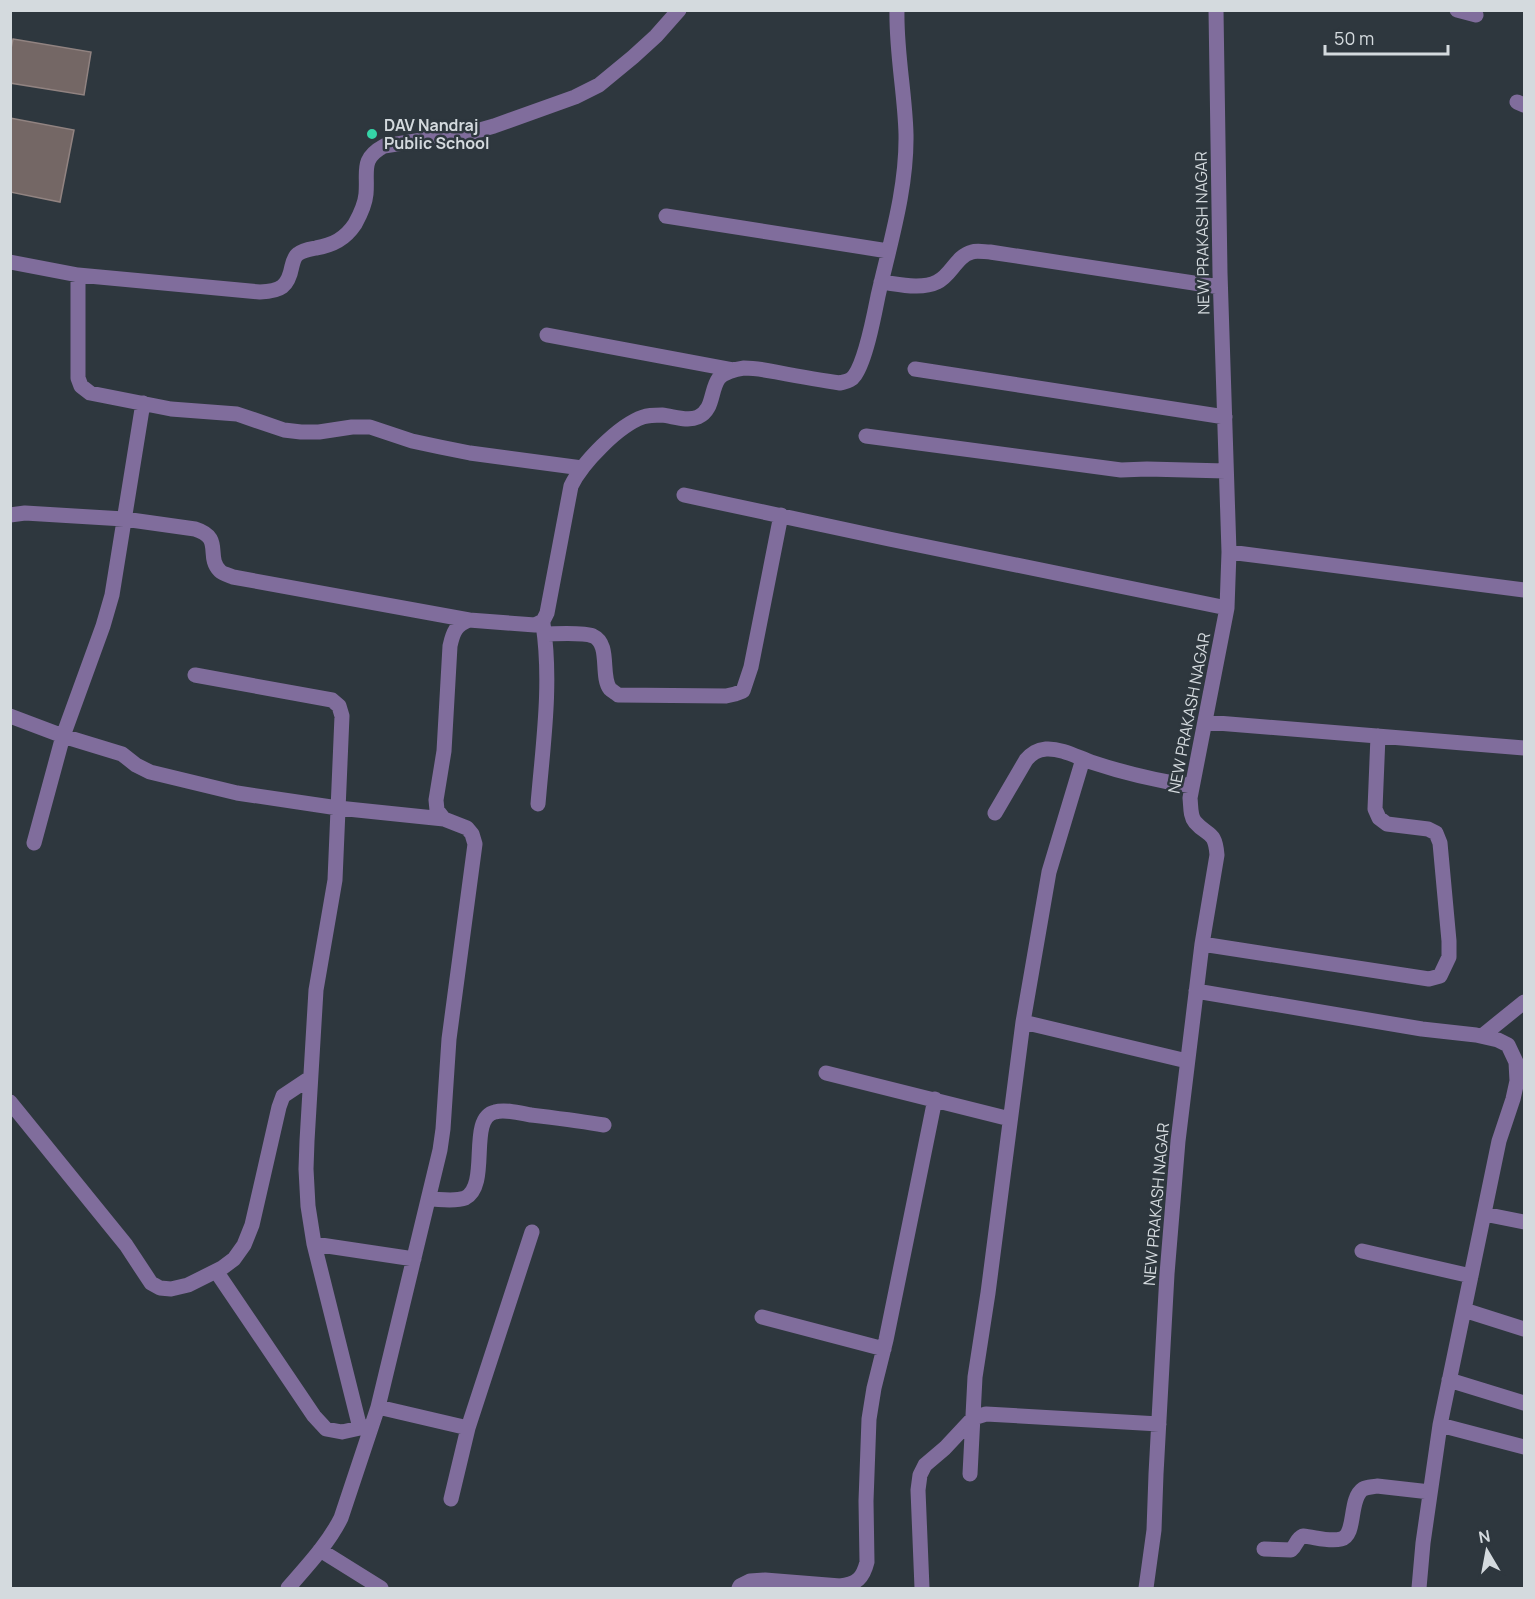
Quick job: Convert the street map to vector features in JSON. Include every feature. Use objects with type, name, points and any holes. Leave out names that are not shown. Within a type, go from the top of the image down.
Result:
[{"type":"street","points":[[10,262],[78,275],[260,292],[273,291],[283,287],[288,280],[293,261],[298,254],[340,241],[349,233],[363,206],[368,160],[374,151],[384,146],[473,132],[575,97],[599,85],[633,57],[679,10]]},
{"type":"street","points":[[538,804],[546,706],[547,665],[544,627],[572,486],[577,474],[600,448],[633,422],[645,416],[663,415],[689,419],[697,418],[705,413],[712,401],[717,382],[722,375],[734,370],[760,369],[840,382],[850,381],[856,375],[869,337],[903,185],[906,134],[897,10]]},
{"type":"street","name":"NEW PRAKASH NAGAR","points":[[1146,1588],[1154,1530],[1171,1221],[1178,1141],[1202,944],[1217,855],[1216,842],[1196,823],[1192,816],[1190,798],[1227,608],[1230,552],[1220,287],[1216,10]]},
{"type":"street","points":[[1457,10],[1476,15]]},
{"type":"street","points":[[666,216],[888,251]]},
{"type":"street","points":[[881,282],[919,286],[936,283],[948,274],[961,259],[972,252],[990,252],[1220,287]]},
{"type":"street","points":[[78,275],[78,378],[81,386],[90,393],[171,409],[237,414],[284,430],[319,432],[370,427],[412,441],[470,453],[582,468]]},
{"type":"street","points":[[547,335],[734,370]]},
{"type":"street","points":[[915,369],[1224,417]]},
{"type":"street","points":[[34,843],[63,736],[112,595],[143,404]]},
{"type":"street","points":[[866,436],[1121,470],[1226,471]]},
{"type":"street","points":[[684,495],[1227,608]]},
{"type":"street","points":[[10,514],[124,519],[195,529],[206,532],[214,550],[214,561],[221,572],[233,577],[469,620],[535,625],[593,636],[599,642],[603,653],[606,680],[611,690],[618,695],[726,696],[743,691],[751,667],[780,515]]},
{"type":"street","points":[[1230,552],[1524,590]]},
{"type":"street","points":[[444,819],[437,810],[436,800],[444,752],[450,646],[453,634],[460,623],[469,620]]},
{"type":"street","points":[[195,675],[332,700],[339,706],[342,716],[335,880],[316,990],[306,1169],[308,1206],[314,1244],[367,1426]]},
{"type":"street","points":[[10,716],[63,736],[122,754],[150,772],[237,793],[338,808],[444,819],[466,828],[472,834],[475,844],[450,1031],[443,1129],[429,1199],[378,1407],[367,1426],[341,1518],[320,1550],[288,1588]]},
{"type":"street","points":[[1205,722],[1524,748]]},
{"type":"street","points":[[1202,944],[1429,979],[1440,976],[1449,957],[1449,941],[1440,843],[1436,833],[1428,829],[1387,824],[1379,818],[1375,809],[1378,736]]},
{"type":"street","points":[[995,813],[1032,752],[1045,749],[1057,750],[1152,779],[1192,786]]},
{"type":"street","points":[[970,1474],[975,1377],[1023,1022],[1049,872],[1083,759]]},
{"type":"street","points":[[1196,991],[1422,1029],[1482,1036],[1508,1045],[1516,1062],[1519,1100],[1499,1141],[1449,1380],[1430,1492],[1419,1588]]},
{"type":"street","points":[[1482,1036],[1524,1002]]},
{"type":"street","points":[[1023,1022],[1188,1061]]},
{"type":"street","points":[[826,1073],[1010,1119]]},
{"type":"street","points":[[10,1102],[126,1245],[151,1283],[160,1288],[171,1289],[188,1285],[216,1271],[234,1259],[244,1245],[252,1225],[283,1096],[310,1078]]},
{"type":"street","points":[[739,1588],[750,1581],[765,1580],[850,1585],[858,1580],[865,1571],[869,1419],[935,1099]]},
{"type":"street","points":[[429,1199],[455,1200],[465,1198],[473,1191],[477,1179],[482,1127],[485,1117],[494,1112],[604,1125]]},
{"type":"street","points":[[1484,1214],[1524,1222]]},
{"type":"street","points":[[451,1499],[468,1428],[532,1232]]},
{"type":"street","points":[[314,1244],[414,1259]]},
{"type":"street","points":[[1362,1251],[1471,1276]]},
{"type":"street","points":[[216,1271],[314,1416],[326,1429],[342,1432],[367,1426]]},
{"type":"street","points":[[1464,1310],[1524,1329]]},
{"type":"street","points":[[762,1317],[884,1349]]},
{"type":"street","points":[[1449,1380],[1524,1403]]},
{"type":"street","points":[[378,1407],[468,1428]]},
{"type":"street","points":[[922,1588],[918,1490],[920,1475],[925,1465],[945,1448],[973,1418],[986,1414],[1159,1424]]},
{"type":"street","points":[[1440,1425],[1524,1447]]},
{"type":"street","points":[[1264,1549],[1291,1550],[1303,1536],[1343,1539],[1350,1529],[1357,1496],[1368,1487],[1430,1492]]},
{"type":"street","points":[[320,1550],[381,1588]]},
{"type":"building","points":[[13,39],[91,52],[84,95],[10,83],[10,53]]},
{"type":"building","points":[[10,118],[74,130],[60,202],[10,192]]},
{"type":"place","name":"DAV Nandraj Public School","points":[[372,134]]}]
